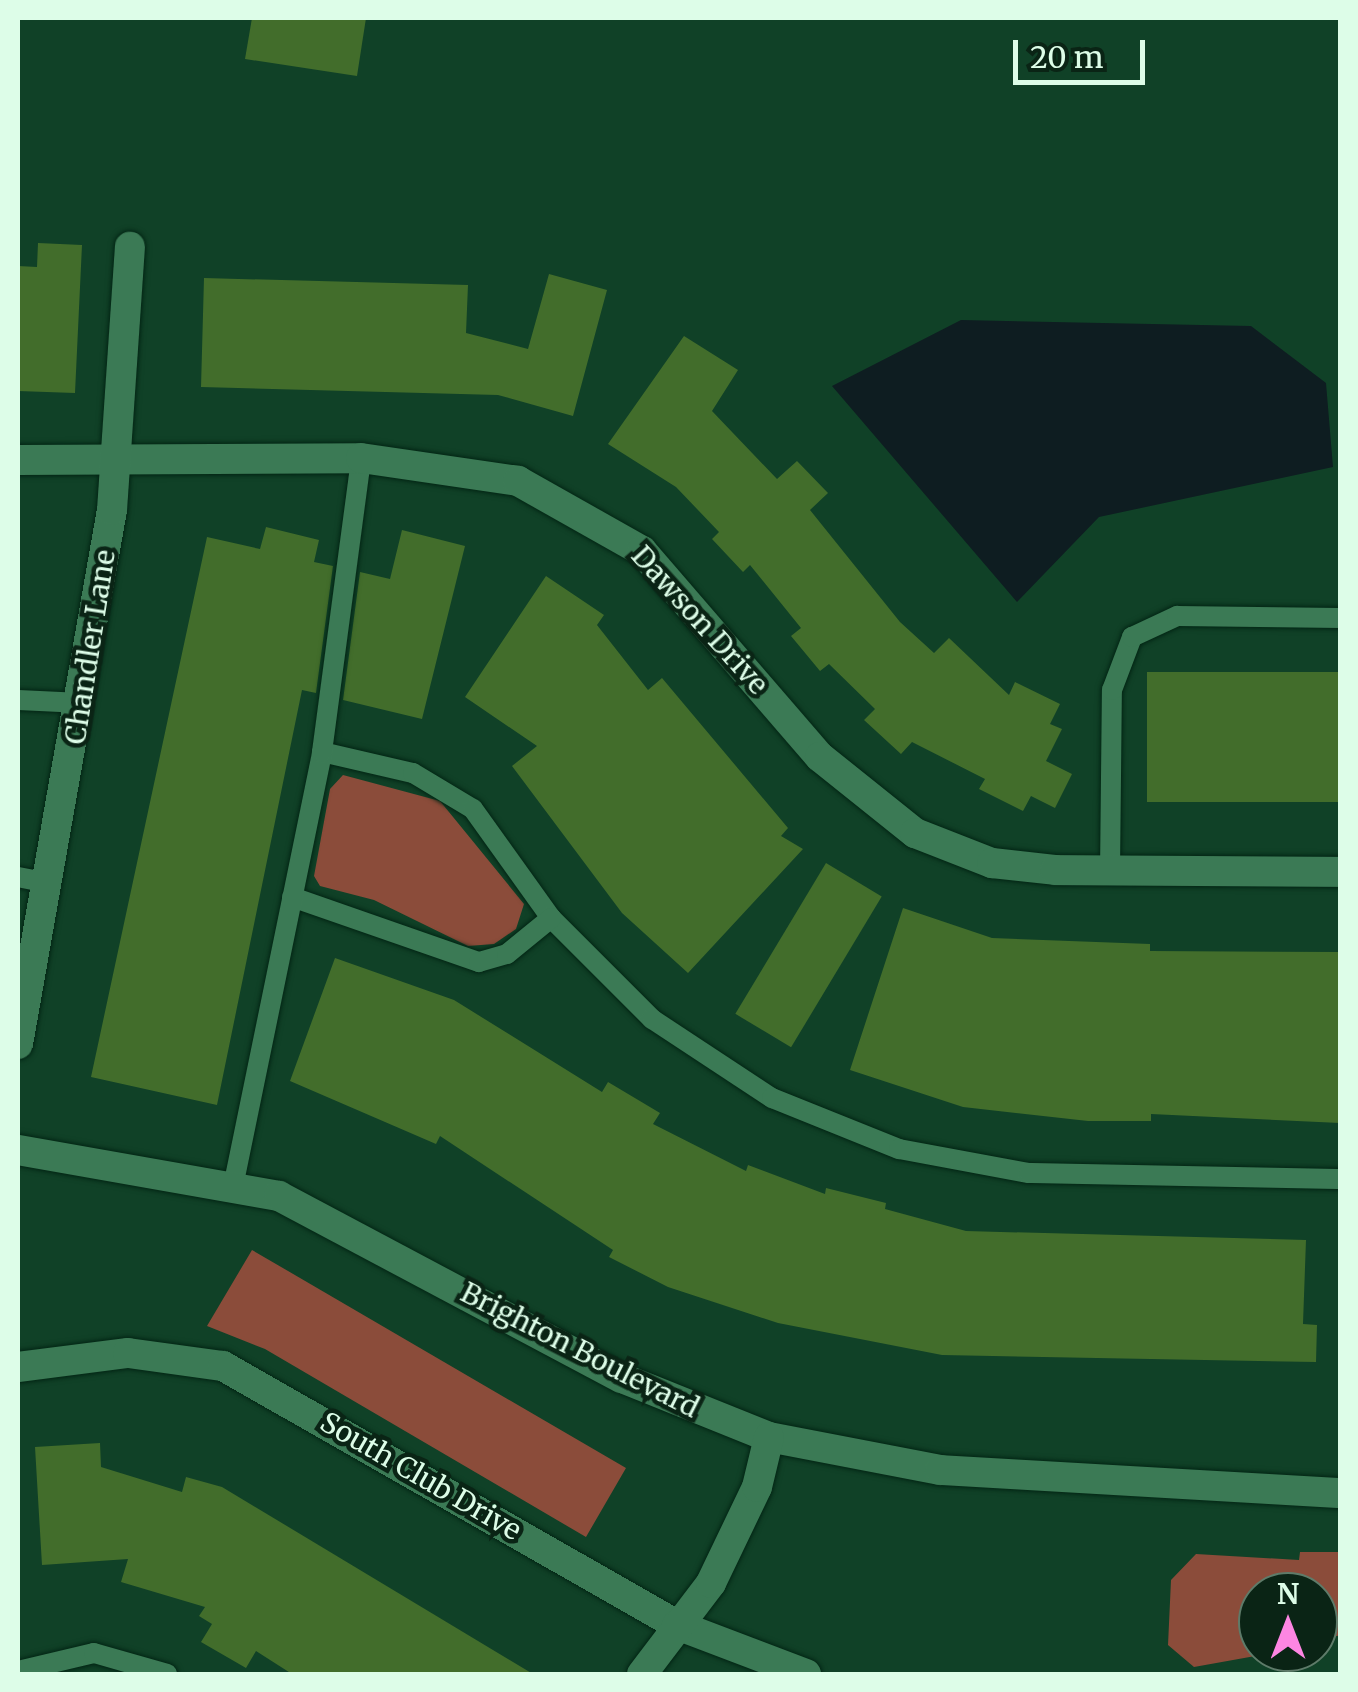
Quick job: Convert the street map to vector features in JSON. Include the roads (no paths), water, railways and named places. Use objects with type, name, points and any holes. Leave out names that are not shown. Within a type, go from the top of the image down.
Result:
[{"type":"street","name":"Chandler Lane","points":[[18,1044],[82,703],[117,462],[130,247]]},
{"type":"street","name":"Dawson Drive","points":[[18,460],[361,458],[518,481],[605,523],[679,588],[820,758],[915,834],[992,863],[1110,872],[1340,872]]},
{"type":"street","name":"Brighton Boulevard","points":[[18,1150],[234,1182],[332,1218],[622,1378],[769,1437],[940,1470],[1340,1494]]},
{"type":"street","name":"South Club Drive","points":[[18,1367],[128,1353],[223,1366],[677,1625],[806,1674]]},
{"type":"street","points":[[642,1674],[712,1583],[757,1487],[769,1437]]},
{"type":"lane","points":[[234,1182],[322,752],[361,458]]},
{"type":"lane","points":[[1110,872],[1112,690],[1132,637],[1177,616],[1340,618]]},
{"type":"lane","points":[[18,700],[82,703]]},
{"type":"lane","points":[[322,752],[413,773],[473,809],[551,918],[652,1019],[772,1098],[899,1148],[1029,1173],[1340,1179]]},
{"type":"lane","points":[[18,877],[48,883]]},
{"type":"lane","points":[[292,897],[479,962],[507,954],[551,918]]},
{"type":"lane","points":[[18,1671],[94,1652],[167,1674]]}]
